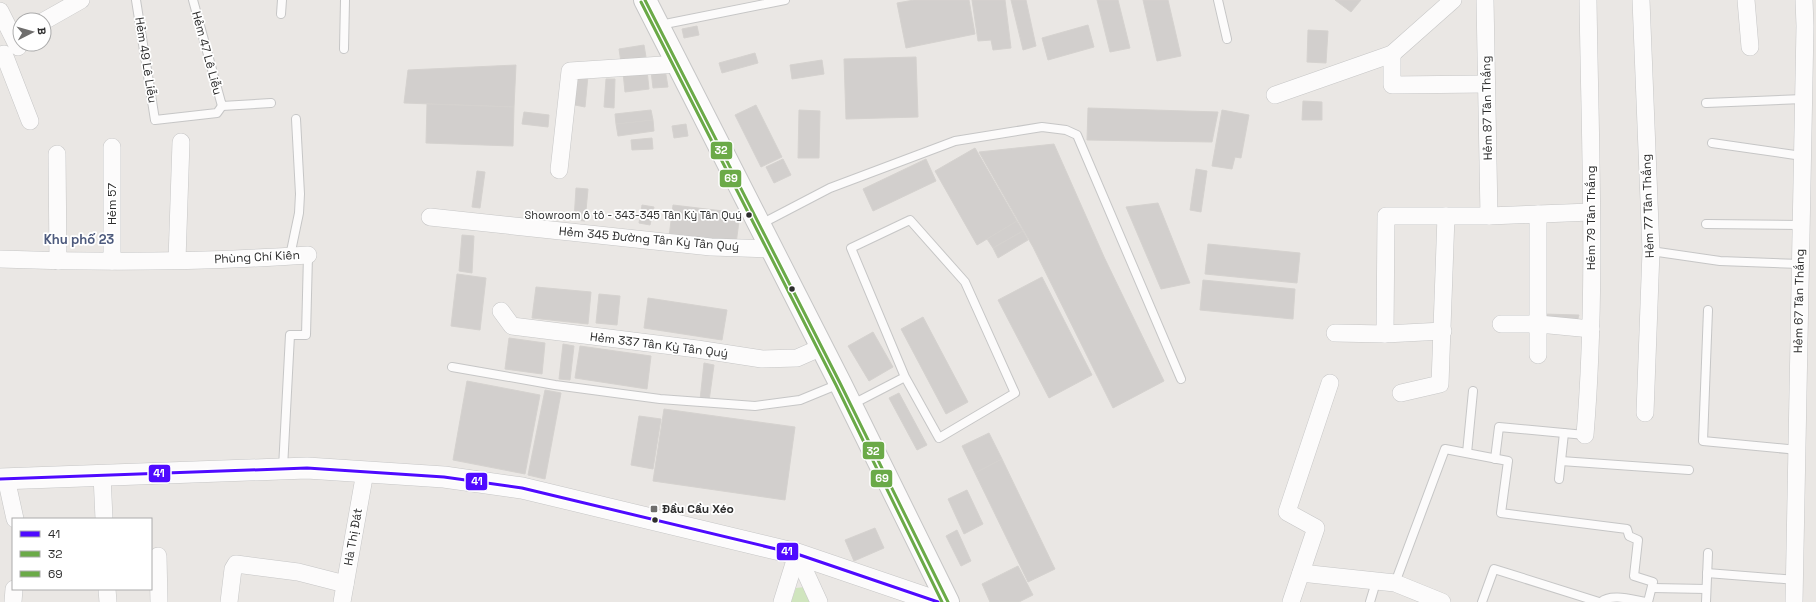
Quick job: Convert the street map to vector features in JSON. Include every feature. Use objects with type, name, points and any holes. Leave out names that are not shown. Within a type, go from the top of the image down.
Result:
[{"type":"main road","points":[[646,0],[822,347],[948,602]]},
{"type":"street","points":[[52,16],[80,0]]},
{"type":"street","points":[[1275,95],[1392,54],[1453,0]]},
{"type":"street","name":"Hẻm 87 Tân Thắng","points":[[1485,0],[1489,216]]},
{"type":"street","name":"Hẻm 79 Tân Thắng","points":[[1585,435],[1590,375],[1591,212],[1588,0]]},
{"type":"street","name":"Hẻm 77 Tân Thắng","points":[[1641,0],[1651,252],[1645,413]]},
{"type":"street","points":[[1746,0],[1750,47]]},
{"type":"street","name":"Hẻm 67 Tân Thắng","points":[[1794,602],[1796,580],[1805,26],[1804,0]]},
{"type":"street","points":[[0,11],[30,121]]},
{"type":"street","points":[[1392,54],[1392,84],[1486,84]]},
{"type":"street","points":[[558,170],[570,71],[678,64]]},
{"type":"street","points":[[177,260],[181,142]]},
{"type":"street","name":"Hẻm 57","points":[[112,147],[112,261]]},
{"type":"street","points":[[57,154],[58,261]]},
{"type":"street","points":[[1385,334],[1386,216],[1489,216],[1591,212]]},
{"type":"street","points":[[1538,214],[1538,355]]},
{"type":"street","name":"Hẻm 345 Đường Tân Kỳ Tân Quý","points":[[430,216],[711,247],[772,249]]},
{"type":"street","points":[[1401,393],[1440,384],[1446,216]]},
{"type":"street","name":"Phùng Chí Kiên","points":[[0,260],[220,260],[308,255]]},
{"type":"street","name":"Hẻm 337 Tân Kỳ Tân Quý","points":[[501,311],[512,326],[697,349],[762,359],[797,358],[822,347]]},
{"type":"street","points":[[1501,324],[1539,324],[1590,329]]},
{"type":"street","points":[[1335,333],[1385,334],[1443,331]]},
{"type":"street","points":[[1291,602],[1316,528],[1287,512],[1330,383]]},
{"type":"street","points":[[15,518],[3,478],[307,468],[444,477],[522,488],[797,554],[938,602]]},
{"type":"street","name":"Hà Thị Đát","points":[[342,602],[365,472]]},
{"type":"street","points":[[102,475],[104,518]]},
{"type":"street","points":[[782,602],[797,554]]},
{"type":"street","points":[[797,554],[820,602]]},
{"type":"street","points":[[158,556],[160,602]]},
{"type":"street","points":[[229,602],[236,564],[298,572],[345,584]]},
{"type":"street","points":[[1301,573],[1395,583],[1442,602]]},
{"type":"street","points":[[13,602],[14,590]]},
{"type":"street","points":[[107,590],[108,602]]},
{"type":"lane","name":"Hẻm 49 Lê Liễu","points":[[136,0],[155,120]]},
{"type":"lane","name":"Hẻm 47 Lê Liễu","points":[[193,0],[222,106]]},
{"type":"lane","points":[[281,14],[282,0]]},
{"type":"lane","points":[[344,49],[345,0]]},
{"type":"lane","points":[[659,25],[785,0]]},
{"type":"lane","points":[[1218,0],[1227,39]]},
{"type":"lane","points":[[1706,103],[1803,99]]},
{"type":"lane","name":"Hẻm 47 Lê Liễu","points":[[222,106],[271,103]]},
{"type":"lane","name":"Hẻm 47 Lê Liễu","points":[[155,120],[217,113],[222,106]]},
{"type":"lane","points":[[290,256],[299,213],[300,194],[296,119]]},
{"type":"lane","points":[[760,224],[830,188],[955,142],[1042,126],[1066,130],[1077,135],[1181,379]]},
{"type":"lane","points":[[1712,144],[1802,156]]},
{"type":"lane","points":[[910,220],[965,282],[1015,393],[938,438],[905,377],[851,248],[910,220]]},
{"type":"lane","points":[[1706,224],[1801,225]]},
{"type":"lane","points":[[1651,252],[1720,261],[1800,264]]},
{"type":"lane","name":"Phùng Chí Kiên","points":[[283,469],[290,335],[306,335],[308,255]]},
{"type":"lane","points":[[1708,310],[1703,441],[1798,450]]},
{"type":"lane","points":[[452,367],[555,385],[660,399],[755,406],[800,400],[840,383]]},
{"type":"lane","points":[[850,405],[905,377]]},
{"type":"lane","points":[[1467,453],[1473,391]]},
{"type":"lane","points":[[1495,459],[1499,427],[1585,435]]},
{"type":"lane","points":[[1559,479],[1564,433]]},
{"type":"lane","points":[[1395,583],[1445,449],[1508,461],[1501,514],[1627,529],[1628,536],[1638,540],[1634,576],[1654,582],[1647,602],[1613,598],[1605,598],[1600,602],[1494,569],[1482,602]]},
{"type":"lane","points":[[1561,461],[1690,470]]},
{"type":"lane","points":[[1706,602],[1708,554]]},
{"type":"lane","points":[[1707,574],[1796,580]]},
{"type":"lane","points":[[1370,602],[1376,582]]},
{"type":"lane","points":[[1653,588],[1706,589]]},
{"type":"green space","points":[[805,587],[812,602],[791,602],[796,588]]},
{"type":"building","points":[[914,0],[969,0],[975,34],[906,48],[897,3]]},
{"type":"building","points":[[972,0],[1005,0],[1011,48],[993,50],[991,40],[978,41]]},
{"type":"building","points":[[1011,0],[1026,0],[1036,46],[1023,50]]},
{"type":"building","points":[[1097,0],[1118,0],[1130,48],[1110,52]]},
{"type":"building","points":[[1143,0],[1168,0],[1181,56],[1157,61]]},
{"type":"building","points":[[1335,0],[1361,0],[1351,12]]},
{"type":"building","points":[[1088,25],[1094,47],[1048,60],[1042,38]]},
{"type":"building","points":[[697,26],[699,35],[684,38],[682,29]]},
{"type":"building","points":[[1308,30],[1328,31],[1326,63],[1307,62]]},
{"type":"building","points":[[644,45],[646,57],[621,62],[619,49]]},
{"type":"building","points":[[755,53],[758,63],[722,73],[719,63]]},
{"type":"building","points":[[916,57],[918,117],[846,119],[844,59]]},
{"type":"building","points":[[822,60],[824,74],[792,79],[790,65]]},
{"type":"building","points":[[516,65],[514,107],[404,103],[408,70]]},
{"type":"building","points":[[665,69],[668,87],[653,88],[651,71]]},
{"type":"building","points":[[647,70],[649,89],[625,92],[623,72]]},
{"type":"building","points":[[578,75],[588,76],[585,107],[575,105]]},
{"type":"building","points":[[606,79],[615,79],[614,108],[604,107]]},
{"type":"building","points":[[1303,101],[1322,102],[1322,120],[1302,120]]},
{"type":"building","points":[[427,104],[514,107],[513,146],[426,143]]},
{"type":"building","points":[[756,105],[782,157],[761,167],[735,115]]},
{"type":"building","points":[[1088,108],[1218,112],[1212,142],[1087,140]]},
{"type":"building","points":[[651,110],[653,120],[616,124],[615,114]]},
{"type":"building","points":[[799,110],[820,111],[819,158],[798,158]]},
{"type":"building","points":[[1222,110],[1249,115],[1241,158],[1235,157],[1232,169],[1212,166]]},
{"type":"building","points":[[524,112],[549,115],[548,127],[522,124]]},
{"type":"building","points":[[653,120],[654,131],[618,136],[616,124]]},
{"type":"building","points":[[686,124],[688,136],[674,138],[672,126]]},
{"type":"building","points":[[652,138],[653,149],[632,150],[631,140]]},
{"type":"building","points":[[1054,144],[1105,259],[1164,381],[1113,408],[1033,247],[979,152]]},
{"type":"building","points":[[975,148],[1017,221],[977,245],[935,171]]},
{"type":"building","points":[[783,159],[791,175],[774,183],[766,167]]},
{"type":"building","points":[[926,159],[936,181],[873,211],[863,189]]},
{"type":"building","points":[[1196,169],[1207,171],[1201,212],[1190,210]]},
{"type":"building","points":[[477,171],[485,172],[480,208],[472,207]]},
{"type":"building","points":[[576,188],[588,189],[585,221],[574,220]]},
{"type":"building","points":[[1158,203],[1190,283],[1161,289],[1126,207]]},
{"type":"building","points":[[642,205],[654,207],[650,225],[639,223]]},
{"type":"building","points":[[673,205],[740,213],[736,244],[669,237]]},
{"type":"building","points":[[1017,221],[1023,231],[993,248],[987,239]]},
{"type":"building","points":[[1023,231],[1028,240],[998,258],[993,248]]},
{"type":"building","points":[[462,235],[474,236],[472,273],[459,271]]},
{"type":"building","points":[[1208,244],[1300,253],[1297,283],[1205,274]]},
{"type":"building","points":[[457,274],[486,278],[480,330],[451,326]]},
{"type":"building","points":[[1042,277],[1092,375],[1049,398],[998,300]]},
{"type":"building","points":[[1203,280],[1295,289],[1293,319],[1200,310]]},
{"type":"building","points":[[536,287],[591,292],[588,324],[532,318]]},
{"type":"building","points":[[599,294],[620,296],[617,325],[596,323]]},
{"type":"building","points":[[648,298],[727,310],[722,340],[644,328]]},
{"type":"building","points":[[1543,314],[1579,315],[1576,325],[1543,324]]},
{"type":"building","points":[[923,317],[968,402],[946,414],[901,329]]},
{"type":"building","points":[[873,332],[893,367],[869,381],[848,346]]},
{"type":"building","points":[[509,338],[545,343],[542,374],[505,369]]},
{"type":"building","points":[[563,344],[574,346],[570,380],[559,379]]},
{"type":"building","points":[[580,346],[651,356],[647,389],[575,378]]},
{"type":"building","points":[[704,363],[714,365],[709,401],[700,400]]},
{"type":"building","points":[[467,381],[540,395],[525,474],[453,460]]},
{"type":"building","points":[[545,390],[561,393],[545,479],[528,475]]},
{"type":"building","points":[[899,393],[927,445],[917,450],[889,398]]},
{"type":"building","points":[[664,409],[795,427],[785,500],[653,481]]},
{"type":"building","points":[[639,416],[661,419],[653,469],[631,465]]},
{"type":"building","points":[[989,433],[1002,459],[975,473],[962,446]]},
{"type":"building","points":[[1002,459],[1055,569],[1028,582],[975,473]]},
{"type":"building","points":[[967,490],[983,524],[964,534],[948,499]]},
{"type":"building","points":[[875,528],[884,548],[854,561],[845,540]]},
{"type":"building","points":[[957,530],[971,561],[961,566],[946,536]]},
{"type":"building","points":[[1018,566],[1033,595],[1019,602],[990,602],[982,584]]},
{"type":"transit line","name":"32","points":[[645,0],[840,383],[948,602]]},
{"type":"transit line","name":"69","points":[[641,2],[836,385],[942,602]]},
{"type":"transit line","name":"41","points":[[0,479],[307,468],[444,477],[522,488],[797,554],[938,602]]},
{"type":"place","name":"Showroom ô tô - 343-345 Tân Kỳ Tân Quý","points":[[749,215]]},
{"type":"place","name":"Đầu Cầu Xéo","points":[[654,509]]},
{"type":"district","name":"Khu phố 23","points":[[79,239]]}]
